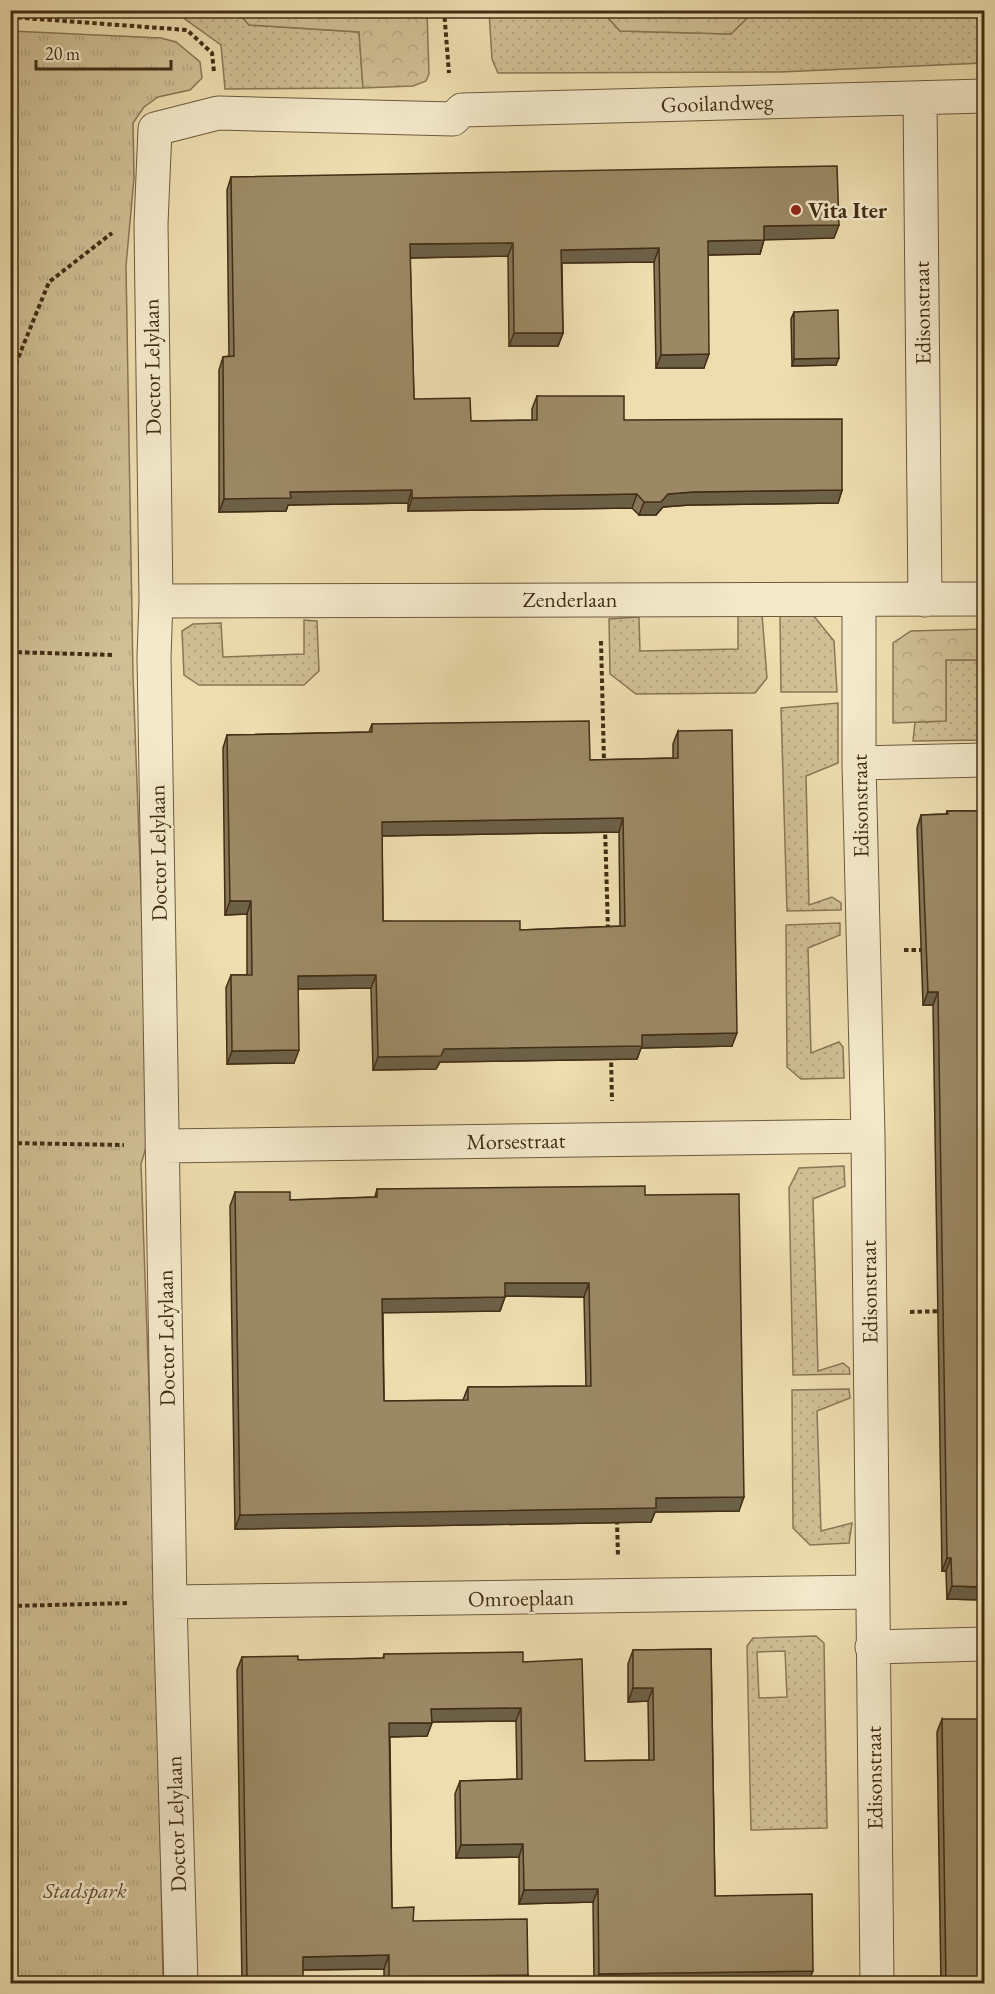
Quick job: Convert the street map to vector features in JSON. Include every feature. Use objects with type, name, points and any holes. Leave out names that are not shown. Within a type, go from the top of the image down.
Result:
[{"type":"street","name":"Gooilandweg","points":[[453,118],[462,110],[984,96]]},
{"type":"street","name":"Edisonstraat","points":[[920,98],[925,600]]},
{"type":"street","name":"Doctor Lelylaan","points":[[181,1983],[170,1602],[154,657],[156,600],[151,224],[155,129],[218,113],[453,118]]},
{"type":"street","name":"Zenderlaan","points":[[156,600],[600,598],[859,601],[984,599]]},
{"type":"street","name":"Edisonstraat","points":[[859,601],[859,763],[868,1136],[877,1983]]},
{"type":"street","points":[[859,763],[984,760]]},
{"type":"street","name":"Morsestraat","points":[[164,1146],[868,1136]]},
{"type":"street","name":"Omroeplaan","points":[[170,1602],[872,1592]]},
{"type":"street","points":[[872,1647],[984,1644]]},
{"type":"path","points":[[444,10],[453,118]]},
{"type":"path","points":[[10,17],[187,30],[212,53],[218,113]]},
{"type":"path","points":[[10,378],[49,282],[110,234],[151,224]]},
{"type":"path","points":[[10,652],[154,657]]},
{"type":"path","points":[[896,950],[929,950]]},
{"type":"path","points":[[10,1143],[164,1146]]},
{"type":"path","points":[[903,1312],[950,1311]]},
{"type":"path","points":[[10,1606],[170,1602]]},
{"type":"green space","points":[[243,10],[427,11],[429,74],[426,81],[413,86],[363,88],[359,32],[249,25],[242,17]]},
{"type":"green space","points":[[178,11],[243,11],[242,17],[249,25],[359,32],[363,88],[225,89],[221,45],[178,14]]},
{"type":"green space","points":[[489,11],[602,11],[620,31],[731,34],[754,11],[984,11],[984,63],[780,72],[498,73],[492,59]]},
{"type":"green space","points":[[602,11],[754,11],[731,34],[620,31]]},
{"type":"green space","name":"Stadspark","points":[[11,31],[161,38],[176,42],[200,62],[202,78],[190,90],[158,97],[144,107],[133,123],[134,178],[126,266],[133,675],[150,1134],[141,1164],[156,1586],[163,1983],[11,1984]]},
{"type":"green space","points":[[762,614],[767,678],[755,693],[636,694],[610,674],[609,619],[639,617],[640,651],[738,649],[738,615]]},
{"type":"green space","points":[[780,615],[813,615],[834,641],[837,692],[781,692]]},
{"type":"green space","points":[[304,620],[317,621],[319,671],[304,685],[199,685],[184,675],[182,631],[193,624],[221,623],[223,657],[304,654]]},
{"type":"green space","points":[[984,629],[984,660],[946,660],[946,721],[893,723],[893,643],[911,631]]},
{"type":"green space","points":[[946,660],[984,660],[984,740],[913,741],[915,722],[946,721]]},
{"type":"green space","points":[[838,703],[838,763],[806,776],[809,905],[832,897],[841,903],[841,910],[787,911],[781,708]]},
{"type":"green space","points":[[840,923],[840,935],[808,948],[811,1053],[839,1042],[843,1047],[844,1078],[801,1079],[787,1067],[786,925]]},
{"type":"green space","points":[[844,1166],[845,1186],[813,1199],[818,1371],[843,1363],[849,1368],[850,1374],[793,1375],[789,1188],[799,1168]]},
{"type":"green space","points":[[849,1389],[850,1398],[817,1411],[821,1531],[852,1523],[849,1543],[810,1545],[793,1528],[792,1390]]},
{"type":"green space","points":[[816,1636],[824,1643],[827,1828],[751,1830],[747,1646],[753,1638]],"holes":[[[785,1651],[787,1697],[759,1698],[757,1652]]]},
{"type":"building","points":[[837,166],[839,225],[764,226],[764,240],[708,241],[709,354],[661,355],[659,248],[561,250],[563,333],[514,333],[513,243],[410,244],[414,399],[470,398],[471,421],[537,420],[537,396],[624,396],[624,420],[842,419],[842,490],[693,492],[668,494],[661,502],[644,502],[637,494],[412,498],[412,490],[290,492],[291,498],[224,499],[223,357],[234,356],[231,177]]},
{"type":"building","points":[[838,310],[839,358],[794,359],[794,312]]},
{"type":"building","points":[[589,721],[590,760],[678,758],[678,731],[732,730],[737,1033],[642,1035],[642,1046],[444,1049],[441,1056],[378,1057],[376,975],[298,976],[299,1050],[232,1051],[231,975],[252,975],[251,901],[230,901],[227,735],[372,732],[372,724]],"holes":[[[623,818],[625,926],[520,930],[520,921],[383,921],[382,822]]]},
{"type":"building","points":[[947,811],[984,811],[984,1587],[952,1586],[951,1558],[947,1558],[938,992],[928,992],[921,815],[948,814]]},
{"type":"building","points":[[645,1186],[645,1195],[739,1194],[744,1497],[656,1498],[656,1508],[240,1515],[235,1192],[290,1192],[290,1200],[377,1197],[377,1189]],"holes":[[[505,1283],[589,1283],[591,1386],[468,1387],[468,1400],[384,1401],[382,1299],[505,1297]]]},
{"type":"building","points":[[711,1649],[715,1896],[812,1894],[813,1971],[599,1974],[598,1889],[524,1890],[523,1844],[461,1845],[460,1781],[522,1779],[521,1708],[431,1709],[432,1723],[389,1723],[392,1908],[414,1907],[413,1921],[527,1919],[528,1975],[389,1977],[389,1955],[303,1957],[303,1978],[292,1978],[292,1983],[250,1983],[250,1979],[247,1979],[242,1657],[298,1656],[298,1660],[384,1658],[384,1654],[523,1652],[523,1662],[582,1659],[585,1761],[654,1760],[653,1688],[633,1688],[633,1650]]},
{"type":"building","points":[[942,1719],[984,1719],[984,1983],[946,1983]]},
{"type":"place","name":"Vita Iter","points":[[796,210]]}]
